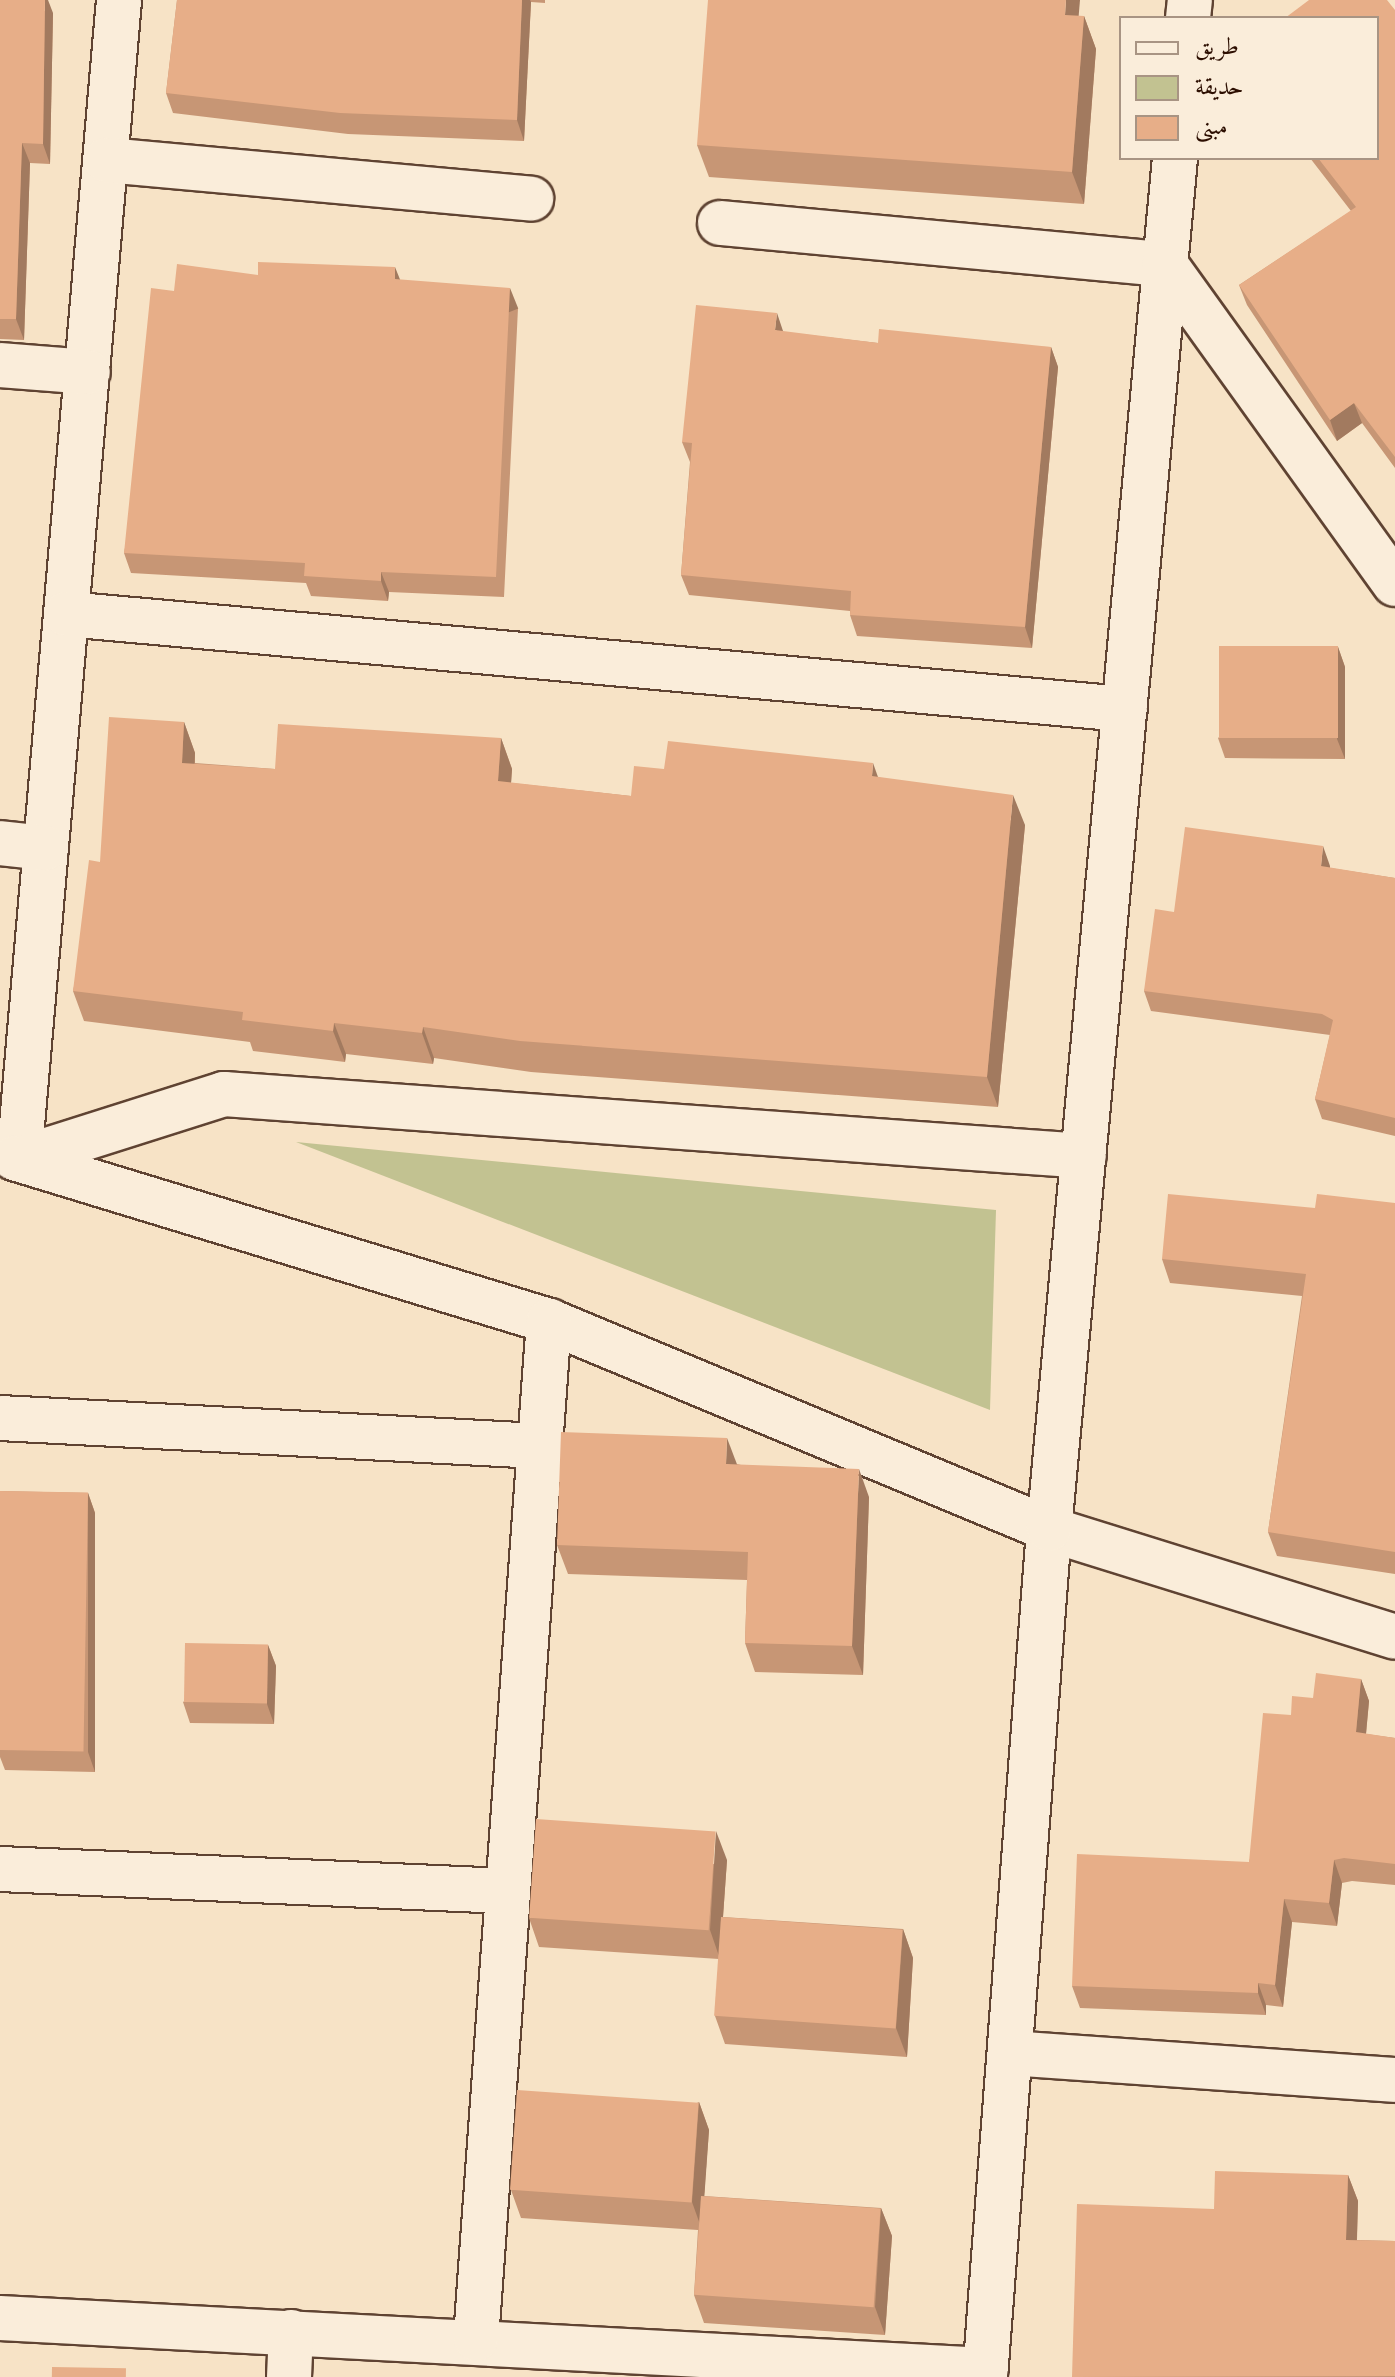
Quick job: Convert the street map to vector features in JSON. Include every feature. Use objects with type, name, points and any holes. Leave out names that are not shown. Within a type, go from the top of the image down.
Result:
[{"type":"street","points":[[9,1158],[46,848],[119,0]]},
{"type":"street","points":[[106,160],[531,199]]},
{"type":"street","points":[[0,2318],[476,2339],[985,2373],[1049,1529],[1175,160]]},
{"type":"street","points":[[720,223],[1165,264],[1395,584]]},
{"type":"street","points":[[0,365],[88,372]]},
{"type":"street","points":[[66,614],[1125,709]]},
{"type":"street","points":[[0,843],[46,848]]},
{"type":"street","points":[[9,1158],[224,1094],[1084,1156]]},
{"type":"street","points":[[9,1158],[549,1321],[1049,1529],[1395,1637]]},
{"type":"street","points":[[476,2339],[549,1321]]},
{"type":"street","points":[[0,1418],[540,1446]]},
{"type":"street","points":[[0,1869],[506,1891]]},
{"type":"street","points":[[1010,2053],[1395,2080]]},
{"type":"street","points":[[289,2377],[291,2332]]},
{"type":"green space","points":[[296,1142],[996,1210],[990,1410]]},
{"type":"building","points":[[0,0],[45,0],[43,144],[22,143],[16,319],[0,319]]},
{"type":"building","points":[[177,0],[522,0],[517,120],[340,113],[166,93]]},
{"type":"building","points":[[708,0],[1066,0],[1065,15],[1084,16],[1072,172],[697,145]]},
{"type":"building","points":[[1309,0],[1387,0],[1395,10],[1395,457],[1354,403],[1330,420],[1239,285],[1356,207],[1320,160],[1379,160],[1379,16],[1288,16]]},
{"type":"building","points":[[258,262],[395,267],[395,279],[510,288],[496,577],[381,572],[381,581],[304,576],[305,563],[124,553],[151,288],[174,291],[177,264],[258,275]]},
{"type":"building","points":[[696,305],[777,313],[775,330],[878,343],[879,329],[1051,347],[1025,627],[850,615],[851,591],[681,575],[692,443],[682,442]]},
{"type":"building","points":[[1219,646],[1338,646],[1338,738],[1219,738]]},
{"type":"building","points":[[109,717],[184,722],[182,763],[275,769],[278,724],[501,738],[498,781],[631,796],[634,766],[664,769],[668,741],[873,763],[872,776],[1013,795],[987,1077],[520,1041],[423,1027],[422,1033],[334,1023],[333,1031],[242,1020],[243,1012],[73,991],[89,860],[100,862]]},
{"type":"building","points":[[1185,827],[1323,846],[1321,866],[1395,878],[1395,1118],[1315,1099],[1333,1020],[1322,1014],[1144,991],[1155,909],[1174,912]]},
{"type":"building","points":[[1168,1194],[1315,1208],[1317,1194],[1395,1203],[1395,1552],[1268,1532],[1306,1274],[1162,1259]]},
{"type":"building","points":[[561,1432],[727,1438],[726,1464],[859,1469],[852,1646],[745,1643],[748,1552],[557,1545]]},
{"type":"building","points":[[0,1491],[88,1493],[83,1751],[0,1750]]},
{"type":"building","points":[[185,1643],[268,1644],[267,1703],[184,1702]]},
{"type":"building","points":[[1316,1673],[1361,1679],[1356,1732],[1395,1738],[1395,1864],[1344,1858],[1334,1860],[1329,1903],[1284,1899],[1275,1985],[1258,1983],[1258,1993],[1072,1986],[1077,1854],[1249,1862],[1263,1713],[1291,1715],[1292,1696],[1313,1698]]},
{"type":"building","points":[[536,1819],[716,1832],[709,1930],[529,1918]]},
{"type":"building","points":[[721,1917],[903,1930],[896,2028],[714,2016]]},
{"type":"building","points":[[517,2090],[699,2103],[692,2202],[510,2190]]},
{"type":"building","points":[[1215,2171],[1348,2175],[1346,2240],[1395,2241],[1395,2376],[1072,2377],[1077,2204],[1214,2209]]},
{"type":"building","points":[[701,2196],[881,2209],[874,2307],[694,2295]]},
{"type":"building","points":[[52,2367],[126,2368],[126,2377],[52,2377]]}]
